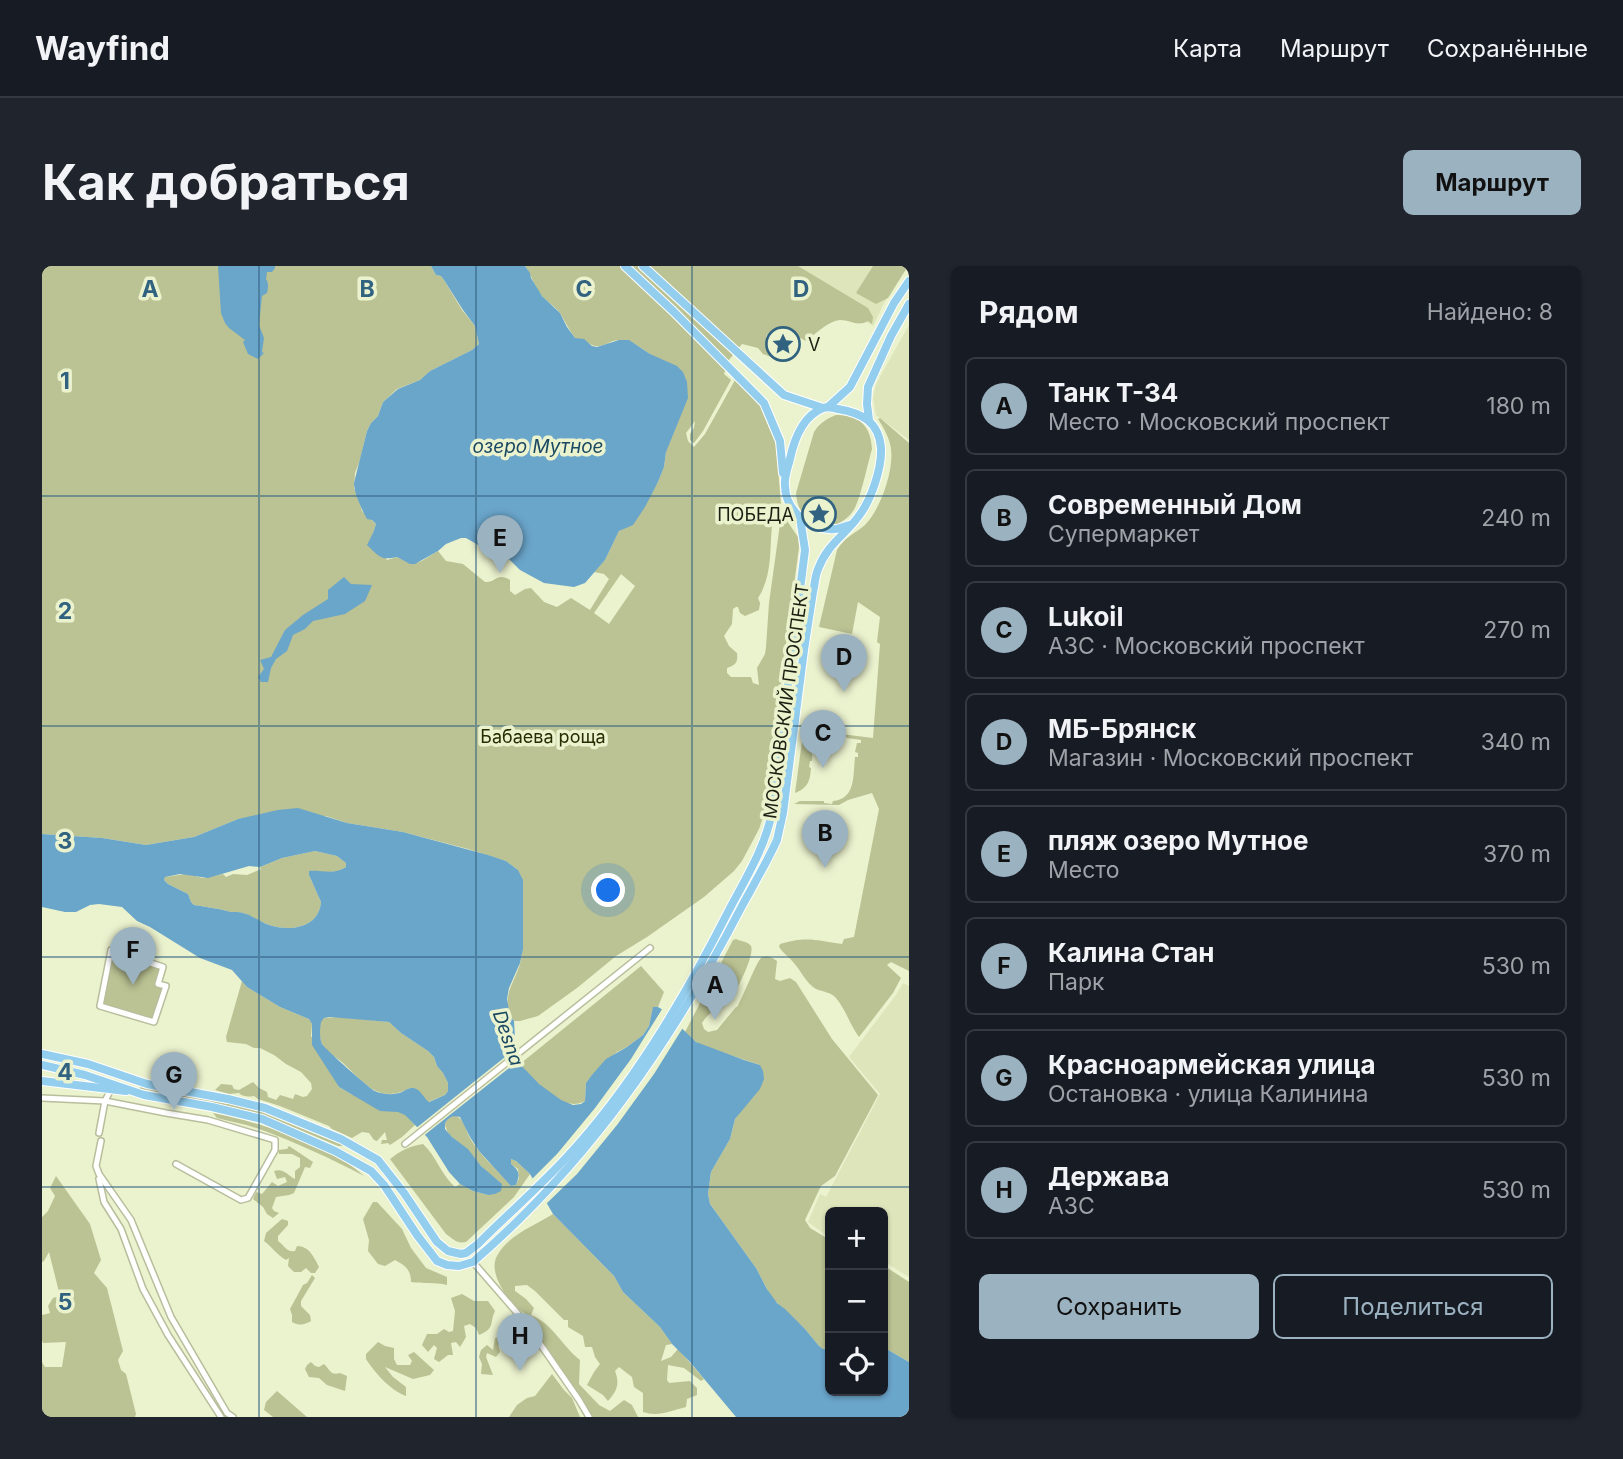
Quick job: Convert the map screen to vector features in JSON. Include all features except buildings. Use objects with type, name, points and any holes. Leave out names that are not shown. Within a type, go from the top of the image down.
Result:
[{"type":"main road","points":[[625,266],[764,403],[780,442],[786,497],[800,518],[814,527],[834,529],[850,525],[865,506],[876,481],[881,450],[876,430],[869,420],[868,387],[909,304]]},
{"type":"main road","points":[[643,266],[784,395],[852,412],[869,420]]},
{"type":"main road","points":[[784,483],[791,451],[805,421],[850,387],[894,303],[909,281]]},
{"type":"main road","name":"МОСКОВСКИЙ ПРОСПЕКТ","points":[[42,1054],[88,1064],[147,1084],[265,1108],[341,1139],[378,1160],[441,1245],[456,1254],[466,1253],[566,1158],[642,1061],[692,989],[757,857],[770,823],[805,550],[800,518]]},
{"type":"main road","name":"МОСКОВСКИЙ ПРОСПЕКТ","points":[[473,1262],[539,1199],[621,1104],[649,1065],[778,839],[818,568],[828,549],[850,525]]},
{"type":"main road","points":[[42,1065],[93,1077],[133,1091],[279,1125],[371,1171],[384,1185],[417,1236],[437,1261],[459,1266],[473,1262]]},
{"type":"main road","points":[[42,1081],[110,1091],[133,1091]]},
{"type":"street","points":[[406,1143],[650,948]]},
{"type":"street","points":[[111,950],[163,967],[158,984],[166,986],[154,1022],[100,1006],[111,950]]},
{"type":"street","points":[[99,1133],[105,1101],[110,1091]]},
{"type":"street","points":[[42,1098],[105,1101],[208,1120],[275,1140],[275,1150],[248,1198],[241,1200],[176,1164]]},
{"type":"street","points":[[101,1141],[96,1166],[104,1202],[121,1229],[143,1289],[168,1335],[221,1417]]},
{"type":"street","points":[[99,1174],[131,1220],[171,1317],[227,1413],[233,1417]]},
{"type":"street","points":[[473,1262],[525,1322],[589,1417]]},
{"type":"shaded area","points":[[777,266],[907,266],[873,326]]},
{"type":"shaded area","points":[[909,325],[909,440],[876,415],[873,398],[876,384]]},
{"type":"shaded area","points":[[903,983],[909,986],[909,1277],[888,1264],[888,1207],[825,1207],[825,1234],[808,1222],[820,1194],[826,1197],[880,1094],[849,1057]]},
{"type":"green space","name":"Бабаева роща","points":[[42,266],[431,266],[436,275],[444,280],[475,326],[479,344],[430,371],[420,380],[397,389],[383,402],[378,416],[367,431],[355,473],[354,488],[362,511],[376,524],[373,533],[387,560],[397,557],[414,563],[438,551],[446,561],[463,564],[485,582],[499,577],[510,580],[510,591],[515,595],[531,588],[544,602],[557,607],[571,598],[590,610],[609,579],[604,574],[594,572],[605,560],[619,531],[628,526],[658,482],[664,467],[666,452],[650,354],[623,340],[594,346],[575,338],[560,313],[539,292],[525,266],[798,266],[868,308],[873,317],[872,324],[868,321],[832,322],[806,341],[786,330],[771,332],[766,336],[767,347],[777,359],[763,354],[758,348],[742,344],[728,361],[724,374],[731,380],[703,431],[694,443],[690,440],[695,421],[686,433],[688,441],[694,447],[705,434],[735,380],[760,405],[776,444],[781,504],[785,518],[798,537],[799,547],[764,814],[759,829],[734,871],[704,897],[616,956],[538,1016],[514,1021],[508,1006],[509,992],[522,954],[523,930],[518,870],[506,861],[403,832],[347,823],[326,816],[257,816],[238,819],[194,837],[146,845],[102,838],[42,834]],"holes":[[[774,512],[780,524],[765,654],[757,668],[759,685],[753,683],[751,677],[731,677],[727,673],[727,668],[736,663],[737,653],[729,646],[724,636],[732,624],[733,609],[738,607],[740,613],[745,616],[759,610],[758,598],[769,567]],[[621,574],[635,586],[609,624],[594,613]]]},
{"type":"green space","points":[[873,266],[908,266],[888,298],[876,304],[856,293]]},
{"type":"green space","points":[[836,415],[851,417],[862,423],[869,434],[872,449],[853,511],[841,522],[825,526],[815,523],[804,514],[799,507],[796,493],[814,432]]},
{"type":"green space","points":[[878,419],[909,443],[909,971],[891,962],[887,965],[901,978],[893,993],[859,1037],[836,998],[813,987],[779,947],[780,944],[804,939],[842,944],[844,939],[854,937],[879,809],[872,793],[839,805],[794,804],[800,801],[824,801],[832,804],[833,801],[846,796],[852,785],[855,757],[858,757],[855,752],[857,743],[861,743],[861,740],[822,735],[807,727],[817,731],[873,738],[880,617],[858,602],[852,634],[819,627],[837,550],[871,518],[888,479],[891,449]]},
{"type":"green space","points":[[803,734],[812,750],[809,767],[811,773],[806,786],[795,793]]},
{"type":"green space","points":[[315,851],[337,856],[346,863],[346,867],[338,871],[309,875],[321,902],[319,911],[309,923],[294,928],[266,924],[243,913],[194,905],[188,894],[164,880],[165,877],[186,874],[203,878],[223,874],[226,877],[233,874],[247,875],[282,858]]},
{"type":"green space","points":[[733,940],[751,946],[748,964],[731,997],[702,1023],[704,1029],[708,1032],[717,1030],[737,1007],[761,958],[769,957],[777,961],[775,979],[780,981],[790,978],[796,982],[832,1039],[878,1095],[835,1176],[821,1186],[805,1220],[810,1228],[825,1237],[825,1348],[822,1349],[772,1298],[756,1268],[710,1204],[708,1194],[711,1172],[730,1139],[735,1119],[749,1101],[760,1065],[703,1046],[685,1032]]},
{"type":"green space","points":[[111,950],[163,967],[158,983],[166,986],[154,1021],[100,1006]]},
{"type":"green space","points":[[641,966],[664,992],[658,1007],[653,1008],[649,1026],[643,1035],[617,1052],[591,1076],[586,1083],[585,1101],[567,1103],[549,1093],[520,1064]]},
{"type":"green space","points":[[242,981],[247,987],[280,1007],[309,1019],[312,1024],[311,1036],[339,1087],[405,1114],[415,1125],[390,1145],[381,1144],[382,1140],[387,1140],[385,1132],[377,1141],[369,1133],[362,1132],[352,1138],[254,1096],[215,1090],[221,1084],[232,1085],[239,1090],[253,1082],[267,1092],[268,1097],[276,1100],[280,1095],[293,1099],[295,1094],[307,1096],[312,1089],[311,1083],[301,1072],[274,1055],[246,1044],[227,1042],[226,1037]]},
{"type":"green space","points":[[324,1018],[389,1022],[434,1057],[448,1083],[448,1091],[428,1102],[410,1088],[389,1094],[372,1089],[322,1044],[320,1022]]},
{"type":"green space","points":[[140,1087],[250,1108],[273,1115],[343,1146],[264,1115]]},
{"type":"green space","points":[[213,1113],[293,1136],[333,1155],[364,1176],[285,1139],[254,1127],[217,1118]]},
{"type":"green space","points":[[454,1115],[463,1122],[479,1151],[511,1186],[516,1185],[519,1178],[518,1169],[511,1164],[511,1159],[530,1174],[514,1197],[466,1242],[455,1241],[446,1234],[390,1159],[405,1149],[423,1144],[455,1187],[460,1184],[488,1195],[497,1180],[448,1132],[445,1123]]},
{"type":"green space","points":[[289,1146],[313,1162],[310,1168],[305,1167],[294,1193],[276,1197],[272,1208],[279,1213],[273,1218],[253,1199],[256,1192],[262,1194],[272,1182],[278,1186],[287,1182],[285,1177],[277,1179],[274,1171],[283,1171],[295,1179],[300,1158],[292,1154],[279,1154],[278,1150],[287,1149]]},
{"type":"green space","points":[[56,1176],[90,1224],[101,1260],[94,1273],[107,1288],[123,1351],[118,1360],[121,1370],[126,1374],[135,1417],[42,1417],[42,1362],[45,1367],[62,1367],[66,1342],[43,1343],[42,1340],[42,1315],[50,1313],[48,1306],[53,1298],[60,1296],[49,1252],[42,1262],[42,1217],[55,1196],[50,1188]]},
{"type":"green space","points":[[373,1202],[377,1202],[402,1229],[411,1248],[426,1268],[447,1277],[447,1285],[411,1282],[407,1269],[395,1260],[385,1266],[378,1264],[368,1251],[369,1240],[363,1219]]},
{"type":"green space","points":[[553,1214],[614,1276],[623,1292],[660,1327],[672,1344],[666,1345],[661,1361],[671,1357],[678,1349],[704,1379],[701,1381],[684,1368],[668,1365],[669,1383],[690,1381],[697,1388],[697,1395],[687,1399],[686,1407],[659,1414],[643,1412],[643,1393],[634,1387],[632,1377],[619,1367],[615,1371],[617,1387],[608,1401],[587,1385],[600,1364],[592,1347],[585,1347],[583,1336],[568,1327],[568,1320],[564,1320],[535,1291],[527,1285],[515,1286],[515,1291],[534,1308],[531,1315],[545,1324],[580,1360],[579,1384],[599,1405],[610,1411],[624,1400],[632,1405],[638,1417],[593,1417],[542,1341],[533,1321],[508,1297],[496,1277],[497,1256],[508,1242]]},
{"type":"green space","points":[[282,1219],[288,1221],[288,1225],[278,1236],[278,1241],[290,1251],[295,1251],[297,1246],[308,1250],[319,1267],[315,1273],[306,1268],[301,1272],[294,1272],[288,1266],[289,1258],[283,1258],[264,1241],[266,1233]]},
{"type":"green space","points":[[888,1268],[909,1282],[909,1362],[888,1350]]},
{"type":"green space","points":[[312,1275],[315,1278],[301,1301],[301,1306],[310,1315],[311,1321],[302,1324],[292,1322],[290,1309],[303,1285]]},
{"type":"green space","points":[[462,1294],[474,1301],[488,1301],[495,1311],[491,1325],[479,1335],[476,1328],[470,1324],[464,1326],[466,1337],[460,1347],[456,1342],[451,1343],[453,1355],[448,1355],[439,1362],[434,1359],[437,1348],[434,1345],[428,1352],[422,1345],[427,1334],[437,1334],[444,1329],[453,1331],[455,1311],[451,1298]]},
{"type":"green space","points":[[509,1330],[514,1334],[514,1343],[505,1349],[501,1344],[498,1345],[500,1352],[496,1357],[487,1353],[493,1375],[481,1374],[481,1350],[487,1345],[493,1350],[495,1338]]},
{"type":"green space","points":[[378,1342],[394,1348],[397,1365],[410,1365],[412,1361],[408,1355],[414,1352],[434,1370],[430,1375],[413,1379],[385,1367],[406,1387],[406,1396],[394,1390],[366,1359],[366,1354]]},
{"type":"green space","points":[[311,1362],[319,1367],[324,1364],[333,1373],[347,1376],[345,1391],[327,1385],[319,1378],[309,1377],[305,1369]]},
{"type":"green space","points":[[552,1374],[572,1398],[580,1417],[509,1417],[517,1405],[535,1396]]},
{"type":"green space","points":[[277,1391],[307,1417],[273,1417],[264,1410],[266,1402]]},
{"type":"water","points":[[218,266],[275,266],[272,272],[267,272],[267,293],[262,296],[259,325],[264,338],[264,353],[258,359],[248,354],[243,342],[245,340],[225,323],[221,313]]},
{"type":"water","name":"озеро Мутное","points":[[431,266],[525,266],[542,296],[560,313],[575,338],[584,339],[597,347],[619,340],[629,340],[650,354],[677,366],[683,372],[688,398],[666,452],[658,482],[633,525],[619,531],[605,560],[585,583],[574,587],[544,583],[520,570],[506,556],[487,550],[466,538],[446,544],[415,564],[397,557],[383,558],[367,545],[376,524],[367,519],[354,483],[371,423],[378,416],[383,402],[398,389],[420,380],[430,371],[479,344],[475,326],[444,280],[436,275]]},
{"type":"water","points":[[344,577],[351,584],[372,585],[365,601],[345,614],[313,621],[293,635],[287,651],[276,659],[271,668],[268,682],[261,682],[258,677],[264,669],[260,660],[271,657],[285,630],[328,599],[328,590]]},
{"type":"water","name":"Desna","points":[[298,808],[347,823],[403,832],[488,855],[506,861],[518,870],[523,880],[523,949],[509,988],[507,999],[510,1016],[514,1021],[520,1064],[539,1084],[561,1100],[573,1105],[585,1101],[586,1083],[591,1076],[606,1059],[643,1035],[649,1026],[653,1007],[663,1010],[696,1042],[760,1065],[764,1079],[760,1089],[735,1119],[730,1139],[711,1172],[708,1194],[710,1204],[756,1268],[777,1303],[819,1346],[825,1349],[825,1396],[888,1396],[888,1350],[909,1362],[909,1417],[736,1417],[660,1327],[623,1292],[614,1276],[553,1214],[530,1174],[511,1159],[511,1164],[519,1176],[516,1185],[511,1186],[479,1151],[460,1117],[449,1118],[445,1129],[502,1184],[501,1191],[488,1195],[460,1184],[449,1172],[427,1137],[405,1115],[380,1111],[339,1087],[312,1045],[312,1024],[309,1019],[280,1007],[247,987],[232,970],[200,958],[137,921],[122,907],[99,904],[76,912],[65,912],[42,907],[42,834],[102,838],[146,845],[194,837],[238,819]],"holes":[[[315,851],[337,856],[346,863],[346,867],[332,872],[309,871],[321,902],[319,911],[309,923],[294,928],[266,924],[241,912],[194,905],[188,894],[164,880],[165,877],[180,874],[208,878]],[[324,1018],[389,1022],[434,1057],[448,1083],[445,1095],[429,1102],[413,1088],[392,1094],[375,1091],[322,1044],[321,1022]]]},
{"type":"pier","points":[[664,1006],[684,1026],[617,1125],[577,1174],[544,1206],[530,1181],[557,1154],[595,1108],[631,1059]]},
{"type":"pier","points":[[520,1045],[523,1057],[422,1137],[415,1129]]},
{"type":"place","name":"V","points":[[783,344]]},
{"type":"place","name":"ПОБЕДА","points":[[819,514]]},
{"type":"place","name":"пляж озеро Мутное","points":[[500,573]]},
{"type":"place","name":"МБ-Брянск","points":[[844,692]]},
{"type":"place","name":"Lukoil","points":[[823,768]]},
{"type":"place","name":"Современный Дом","points":[[825,868]]},
{"type":"place","name":"Калина Стан","points":[[133,985]]},
{"type":"place","name":"Танк Т-34","points":[[715,1020]]},
{"type":"place","name":"Красноармейская улица","points":[[174,1110]]},
{"type":"place","name":"Держава","points":[[520,1371]]}]
